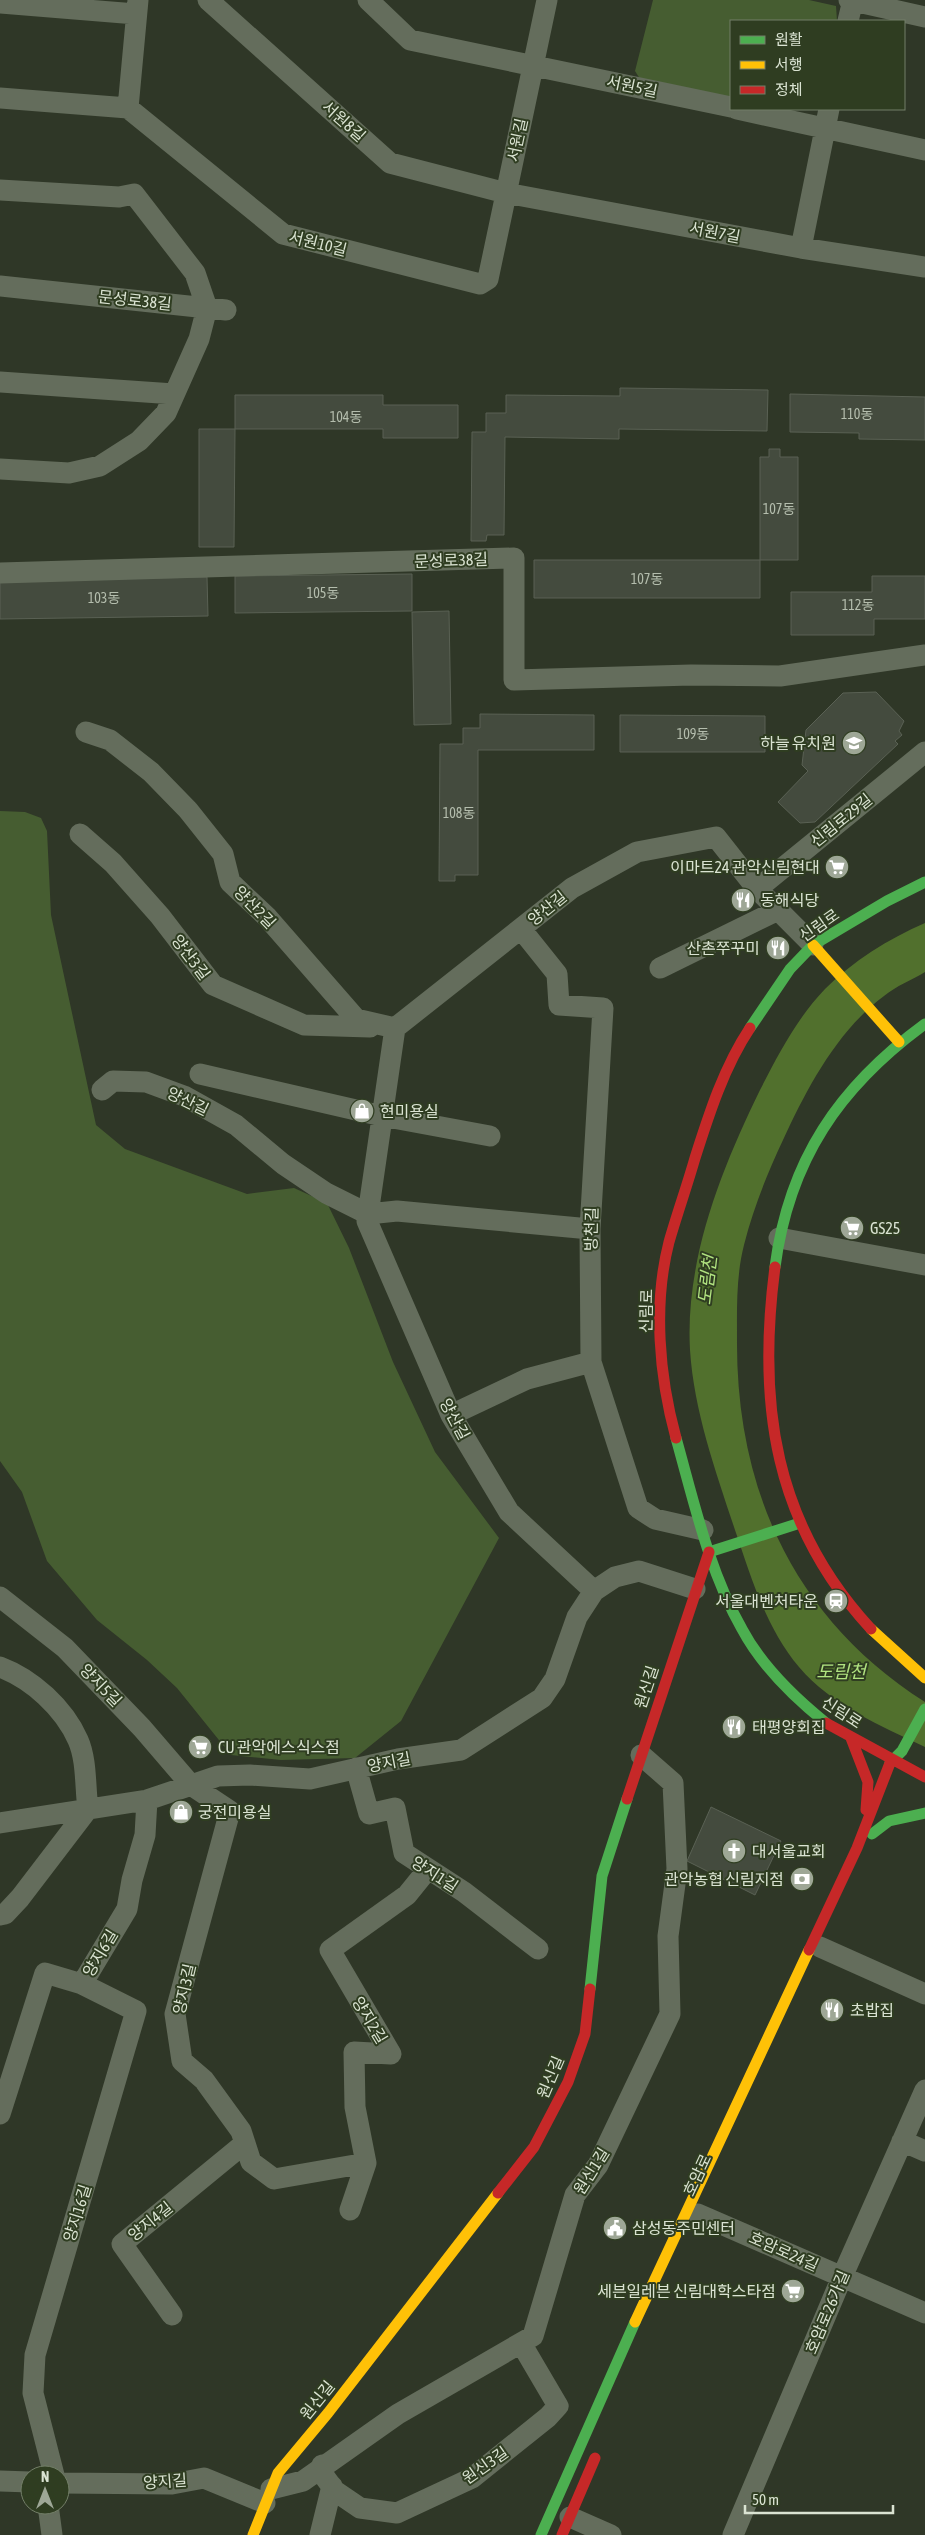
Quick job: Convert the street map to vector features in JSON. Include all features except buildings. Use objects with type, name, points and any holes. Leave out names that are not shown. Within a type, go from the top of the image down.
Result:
[{"type":"main road","name":"신림로","points":[[925,882],[888,901],[813,945],[790,969],[746,1034],[725,1075],[700,1139],[668,1243],[661,1289],[661,1358],[675,1434],[709,1552],[742,1630],[761,1657],[804,1705],[830,1726],[925,1777]]},
{"type":"main road","points":[[813,945],[899,1042]]},
{"type":"main road","points":[[925,1024],[899,1042],[864,1074],[836,1107],[813,1144],[792,1190],[779,1238],[772,1295],[769,1349],[770,1407],[778,1462],[800,1523],[818,1558],[843,1594],[881,1639],[925,1678]]},
{"type":"main road","points":[[709,1552],[800,1523]]},
{"type":"main road","name":"원신길","points":[[253,2535],[278,2473],[328,2413],[534,2147],[568,2082],[584,2034],[602,1876],[695,1589],[709,1552]]},
{"type":"main road","points":[[541,2535],[611,2374],[868,1831],[896,1762],[925,1710]]},
{"type":"main road","points":[[851,1738],[868,1782],[868,1831]]},
{"type":"main road","points":[[868,1831],[888,1821],[925,1813]]},
{"type":"main road","name":"호암로","points":[[686,2241],[820,1947],[868,1831]]},
{"type":"main road","points":[[566,2526],[601,2444]]},
{"type":"street","name":"서원8길","points":[[208,0],[390,163],[506,193]]},
{"type":"street","name":"서원5길","points":[[368,0],[410,40],[730,108]]},
{"type":"street","name":"서원길","points":[[488,279],[546,0]]},
{"type":"street","points":[[0,3],[137,7],[128,108],[0,98]]},
{"type":"street","points":[[850,6],[925,17]]},
{"type":"street","name":"서원10길","points":[[128,108],[283,234],[480,284],[488,279]]},
{"type":"street","points":[[747,110],[827,118],[925,150]]},
{"type":"street","points":[[801,248],[827,118]]},
{"type":"street","points":[[0,190],[119,197],[134,194],[195,274],[217,309],[199,339],[166,413],[139,441],[100,466],[69,472],[0,469]]},
{"type":"street","name":"서원7길","points":[[506,193],[801,248],[925,267]]},
{"type":"street","name":"문성로38길","points":[[0,286],[217,309]]},
{"type":"street","points":[[0,382],[174,394]]},
{"type":"street","name":"문성로38길","points":[[0,573],[514,558],[514,680],[691,675],[780,676],[925,655]]},
{"type":"street","name":"양산2길","points":[[86,732],[110,740],[151,772],[188,810],[223,854],[230,882],[267,917],[356,1019],[396,1028]]},
{"type":"street","name":"신림로29길","points":[[757,889],[925,752]]},
{"type":"street","name":"양산3길","points":[[80,834],[124,876],[160,916],[213,985],[304,1025],[396,1028]]},
{"type":"street","name":"양산길","points":[[594,1591],[509,1512],[451,1415],[367,1221],[396,1028],[572,888],[637,852],[716,837],[757,889],[813,945]]},
{"type":"street","points":[[660,968],[778,910]]},
{"type":"street","name":"방천길","points":[[521,928],[557,974],[559,1005],[603,1008],[590,1229],[591,1362],[638,1508],[655,1519],[703,1530]]},
{"type":"street","name":"양산길","points":[[200,1074],[382,1116],[490,1136]]},
{"type":"street","name":"양산길","points":[[102,1090],[113,1081],[146,1082],[184,1096],[236,1125],[283,1164],[326,1193],[368,1214]]},
{"type":"street","points":[[368,1214],[397,1211],[590,1229]]},
{"type":"street","points":[[779,1238],[925,1265]]},
{"type":"street","points":[[451,1415],[527,1379],[591,1362]]},
{"type":"street","name":"양지길","points":[[0,1823],[148,1800],[218,1776],[250,1775],[310,1779],[398,1759],[462,1750],[542,1698],[555,1679],[577,1617],[594,1591],[615,1577],[639,1571],[695,1589]]},
{"type":"street","name":"양지5길","points":[[0,1597],[65,1648],[142,1728],[192,1785]]},
{"type":"street","points":[[0,1667],[10,1670],[39,1689],[67,1721],[78,1740],[88,1809],[20,1898],[4,1914],[0,1915]]},
{"type":"street","name":"원신1길","points":[[268,2496],[303,2480],[398,2414],[533,2336],[575,2195],[598,2165],[670,2014],[668,1936],[678,1869],[673,1783],[640,1756]]},
{"type":"street","name":"양지1길","points":[[356,1768],[369,1814],[395,1808],[404,1853],[464,1892],[538,1949]]},
{"type":"street","name":"양지3길","points":[[192,1785],[230,1811],[175,2014],[182,2061],[204,2080],[241,2131],[251,2162],[274,2179],[366,2163]]},
{"type":"street","name":"양지6길","points":[[0,2114],[45,1973],[82,1984],[126,1908],[145,1835],[148,1800]]},
{"type":"street","name":"양지2길","points":[[350,2210],[366,2163],[355,2107],[354,2052],[391,2054],[330,1950],[407,1895],[428,1870]]},
{"type":"street","points":[[820,1947],[925,1994]]},
{"type":"street","name":"양지16길","points":[[51,2465],[33,2393],[35,2355],[136,2011],[82,1984]]},
{"type":"street","name":"호암로26가길","points":[[733,2535],[842,2277],[925,2090]]},
{"type":"street","points":[[902,2142],[925,2151]]},
{"type":"street","name":"양지4길","points":[[172,2315],[122,2244],[245,2144]]},
{"type":"street","name":"호암로24길","points":[[698,2214],[925,2313]]},
{"type":"street","name":"원신3길","points":[[322,2465],[324,2476],[332,2486],[360,2508],[397,2513],[472,2478],[548,2417],[558,2406],[521,2343]]},
{"type":"street","name":"양지길","points":[[70,2483],[172,2484],[204,2478],[268,2496]]},
{"type":"street","points":[[0,2481],[20,2482]]},
{"type":"street","points":[[320,2535],[332,2486]]},
{"type":"street","points":[[49,2515],[52,2535]]},
{"type":"street","points":[[566,2526],[611,2535]]},
{"type":"shaded area","points":[[653,0],[809,0],[836,6],[837,20],[730,20],[730,98],[640,79],[635,71]]},
{"type":"shaded area","points":[[0,811],[25,812],[41,818],[47,831],[51,915],[96,1125],[125,1149],[247,1194],[294,1188],[327,1203],[349,1248],[393,1362],[435,1452],[499,1538],[401,1721],[355,1758],[281,1760],[231,1755],[177,1688],[147,1660],[97,1620],[47,1561],[22,1492],[0,1461]]},
{"type":"water","name":"도림천","points":[[925,923],[925,972],[889,992],[867,1010],[838,1043],[802,1100],[777,1153],[756,1205],[741,1257],[737,1340],[740,1396],[748,1449],[762,1500],[782,1547],[809,1592],[841,1632],[880,1669],[925,1702],[925,1747],[857,1713],[826,1693],[799,1667],[777,1636],[761,1602],[741,1548],[701,1419],[692,1373],[690,1316],[693,1283],[700,1249],[708,1216],[719,1184],[760,1090],[789,1037],[815,1000],[847,969],[884,944]]},
{"type":"traffic: fast","points":[[750,1028],[790,969],[813,945],[887,901],[925,882]]},
{"type":"traffic: fast","points":[[775,1267],[782,1228],[792,1193],[806,1160],[823,1129],[843,1100],[867,1074],[894,1048],[925,1024]]},
{"type":"traffic: fast","points":[[676,1438],[703,1536],[730,1607],[750,1642],[769,1668],[802,1703],[826,1723]]},
{"type":"traffic: fast","points":[[709,1552],[800,1523]]},
{"type":"traffic: fast","points":[[890,1763],[902,1751],[925,1709]]},
{"type":"traffic: fast","points":[[590,1989],[602,1876],[627,1799]]},
{"type":"traffic: fast","points":[[872,1834],[889,1821],[925,1813]]},
{"type":"traffic: fast","points":[[541,2535],[635,2322]]},
{"type":"traffic: slow","points":[[813,945],[899,1042]]},
{"type":"traffic: slow","points":[[871,1629],[925,1678]]},
{"type":"traffic: slow","points":[[635,2322],[809,1950]]},
{"type":"traffic: slow","points":[[253,2535],[278,2473],[328,2413],[498,2193]]},
{"type":"traffic: jam","points":[[676,1438],[665,1390],[660,1340],[661,1290],[664,1266],[669,1242],[700,1141],[732,1059],[750,1028]]},
{"type":"traffic: jam","points":[[775,1267],[770,1318],[769,1367],[772,1414],[780,1460],[793,1504],[813,1547],[838,1589],[871,1629]]},
{"type":"traffic: jam","points":[[627,1799],[709,1552]]},
{"type":"traffic: jam","points":[[826,1723],[925,1777]]},
{"type":"traffic: jam","points":[[851,1738],[868,1782],[866,1810]]},
{"type":"traffic: jam","points":[[809,1950],[857,1848],[890,1763]]},
{"type":"traffic: jam","points":[[498,2193],[534,2147],[568,2082],[585,2034],[590,1989]]},
{"type":"traffic: jam","points":[[562,2535],[595,2458]]},
{"type":"place","name":"하늘 유치원","points":[[854,743]]},
{"type":"place","name":"이마트24 관악신림현대","points":[[837,867]]},
{"type":"place","name":"동해식당","points":[[743,900]]},
{"type":"place","name":"산촌쭈꾸미","points":[[778,948]]},
{"type":"place","name":"현미용실","points":[[362,1111]]},
{"type":"place","name":"GS25","points":[[852,1228]]},
{"type":"place","name":"서울대벤처타운","points":[[836,1601]]},
{"type":"place","name":"태평양회집","points":[[734,1727]]},
{"type":"place","name":"CU 관악에스식스점","points":[[200,1747]]},
{"type":"place","name":"궁전미용실","points":[[181,1812]]},
{"type":"place","name":"대서울교회","points":[[734,1851]]},
{"type":"place","name":"관악농협 신림지점","points":[[802,1879]]},
{"type":"place","name":"초밥집","points":[[832,2010]]},
{"type":"place","name":"삼성동주민센터","points":[[615,2228]]},
{"type":"place","name":"세븐일레븐 신림대학스타점","points":[[793,2291]]}]
